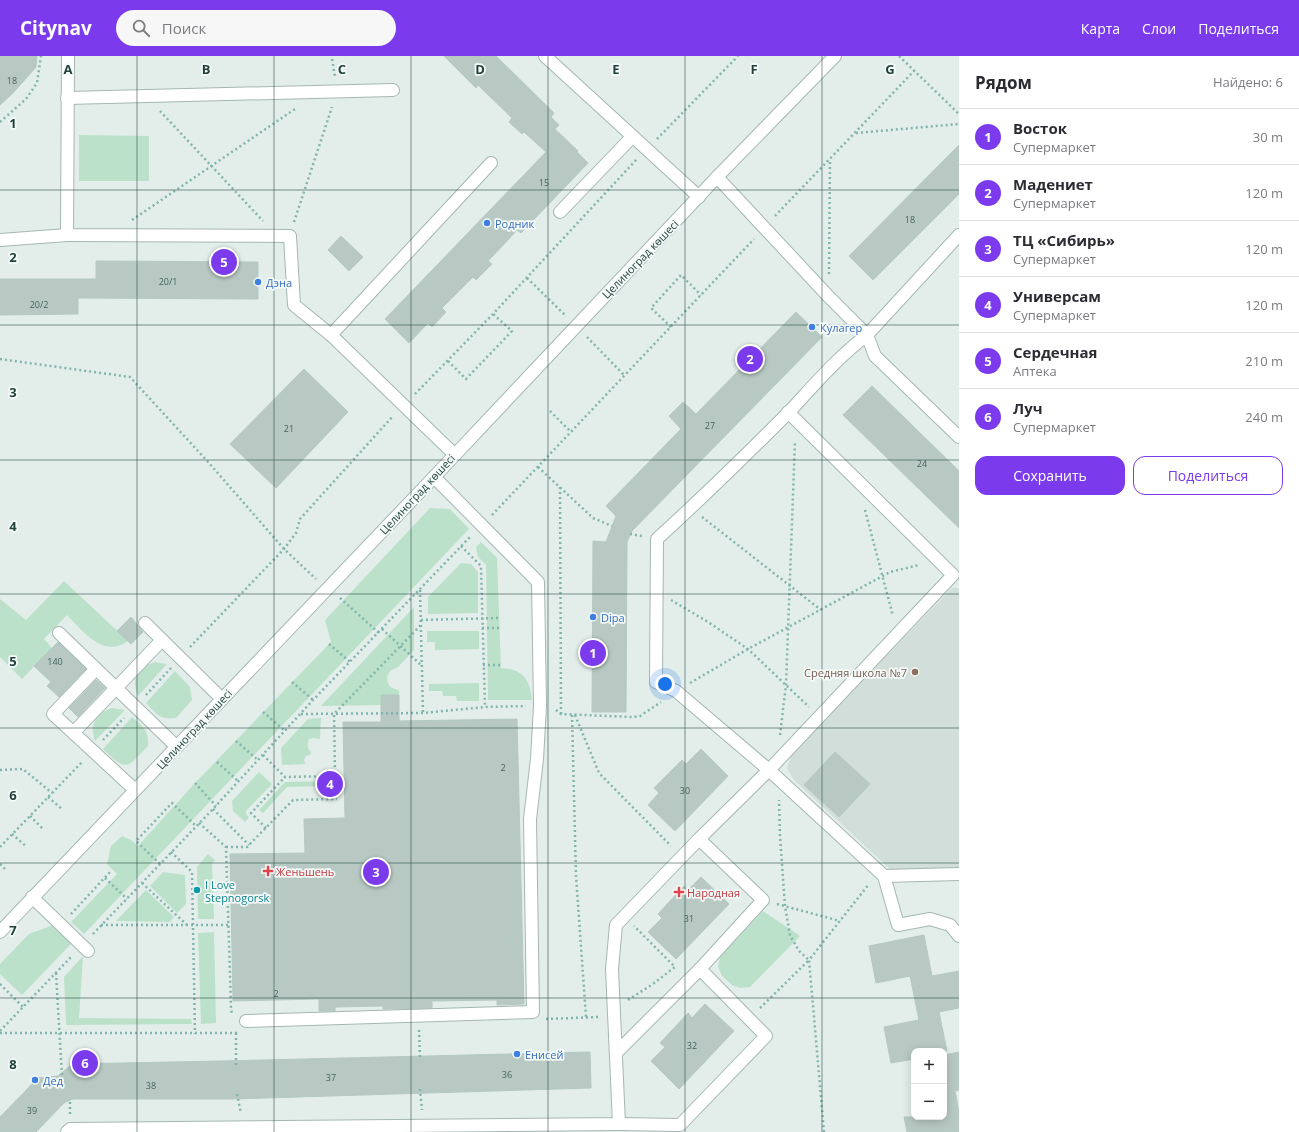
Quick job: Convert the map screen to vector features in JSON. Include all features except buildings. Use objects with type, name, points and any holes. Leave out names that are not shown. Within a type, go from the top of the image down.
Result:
[{"type":"street","points":[[67,235],[68,56]]},
{"type":"street","points":[[545,56],[699,197]]},
{"type":"street","name":"Целиноград көшесі","points":[[1,930],[434,478],[717,177],[835,56]]},
{"type":"street","points":[[68,98],[393,90]]},
{"type":"street","points":[[560,212],[632,137]]},
{"type":"street","points":[[331,336],[491,163]]},
{"type":"street","points":[[717,177],[828,296],[867,335],[875,356],[959,437]]},
{"type":"street","points":[[0,240],[67,235],[290,236],[294,305],[331,336],[455,455]]},
{"type":"street","points":[[959,235],[867,335],[851,347],[788,412],[691,508],[657,539],[656,591],[656,682],[676,691],[769,770],[882,873],[898,925],[930,919],[950,925],[959,936]]},
{"type":"street","points":[[620,1124],[612,969],[616,924],[769,770],[953,576],[788,412]]},
{"type":"street","points":[[246,1021],[533,1012],[530,819],[537,759],[540,706],[538,582],[434,478]]},
{"type":"street","points":[[145,623],[222,699]]},
{"type":"street","points":[[59,633],[177,747]]},
{"type":"street","points":[[74,732],[162,640]]},
{"type":"street","points":[[96,669],[53,714],[135,790]]},
{"type":"street","points":[[616,1053],[700,969],[763,900],[699,839]]},
{"type":"street","points":[[882,873],[959,874]]},
{"type":"street","points":[[32,897],[85,948]]},
{"type":"street","points":[[67,1132],[70,1129],[358,1129],[424,1125],[680,1125],[766,1036],[700,969]]},
{"type":"path","points":[[0,122],[26,99],[37,83],[41,56]]},
{"type":"path","points":[[0,847],[284,549],[296,533],[300,519],[403,405],[448,361],[646,150],[738,56]]},
{"type":"path","points":[[899,56],[959,114]]},
{"type":"path","points":[[0,1031],[56,973],[85,948],[101,925],[216,806],[313,700],[482,526],[914,71]]},
{"type":"path","points":[[290,236],[337,91]]},
{"type":"path","points":[[109,235],[320,92]]},
{"type":"path","points":[[146,96],[277,236]]},
{"type":"path","points":[[855,133],[959,124]]},
{"type":"path","points":[[828,296],[830,159]]},
{"type":"path","points":[[671,327],[651,308],[681,275],[701,295]]},
{"type":"path","points":[[526,278],[561,312]]},
{"type":"path","points":[[448,361],[466,379],[512,331],[493,314]]},
{"type":"path","points":[[591,341],[624,375]]},
{"type":"path","points":[[0,359],[130,378],[209,463],[284,549],[305,570],[348,605],[379,633]]},
{"type":"path","points":[[550,411],[571,432]]},
{"type":"path","points":[[538,467],[593,518],[612,526]]},
{"type":"path","points":[[857,481],[898,634]]},
{"type":"path","points":[[560,487],[561,714]]},
{"type":"path","points":[[691,508],[821,610]]},
{"type":"path","points":[[461,546],[481,566],[485,707]]},
{"type":"path","points":[[301,714],[423,712],[485,707],[552,706],[561,714],[632,717],[640,716],[676,691],[748,649],[882,576],[890,572],[918,565],[925,567]]},
{"type":"path","points":[[420,589],[423,712]]},
{"type":"path","points":[[656,591],[708,622],[748,649],[820,717]]},
{"type":"path","points":[[421,620],[499,618]]},
{"type":"path","points":[[266,828],[251,813],[285,777],[336,776],[334,714],[421,625]]},
{"type":"path","points":[[482,628],[499,628]]},
{"type":"path","points":[[382,629],[422,666]]},
{"type":"path","points":[[329,644],[350,662]]},
{"type":"path","points":[[483,665],[500,665]]},
{"type":"path","points":[[292,682],[313,700]]},
{"type":"path","points":[[263,712],[285,731]]},
{"type":"path","points":[[574,715],[599,773],[682,856]]},
{"type":"path","points":[[574,715],[576,876],[586,1017]]},
{"type":"path","points":[[236,741],[258,760]]},
{"type":"path","points":[[263,755],[285,777]]},
{"type":"path","points":[[217,762],[238,781]]},
{"type":"path","points":[[0,770],[23,769],[52,793]]},
{"type":"path","points":[[195,783],[216,806]]},
{"type":"path","points":[[48,797],[63,810]]},
{"type":"path","points":[[199,822],[226,847],[247,847],[294,800],[338,799]]},
{"type":"path","points":[[160,864],[136,841],[172,803],[196,826]]},
{"type":"path","points":[[212,809],[249,845]]},
{"type":"path","points":[[30,816],[44,830]]},
{"type":"path","points":[[12,834],[27,848]]},
{"type":"path","points":[[226,847],[231,1008],[233,1021]]},
{"type":"path","points":[[171,852],[192,872],[196,1034]]},
{"type":"path","points":[[0,864],[6,870]]},
{"type":"path","points":[[68,918],[110,872]]},
{"type":"path","points":[[824,1132],[809,960],[840,921],[882,873]]},
{"type":"path","points":[[105,878],[127,899]]},
{"type":"path","points":[[142,883],[188,925]]},
{"type":"path","points":[[763,900],[840,921]]},
{"type":"path","points":[[101,925],[228,925]]},
{"type":"path","points":[[56,973],[62,1076]]},
{"type":"path","points":[[0,984],[23,1007]]},
{"type":"path","points":[[419,1016],[420,1059]]},
{"type":"path","points":[[235,1027],[236,1065]]},
{"type":"path","points":[[420,1089],[424,1125]]},
{"type":"shaded area","name":"Средняя школа №7","points":[[952,588],[959,588],[959,869],[891,870],[794,780],[787,768],[791,755]]},
{"type":"green space","points":[[79,135],[149,136],[149,181],[79,181]]},
{"type":"green space","points":[[430,508],[450,509],[469,529],[84,934],[71,922],[117,874],[107,864],[111,846],[122,836],[131,840],[138,846],[195,783],[331,642],[325,620]]},
{"type":"green space","points":[[481,542],[497,558],[501,668],[515,670],[524,676],[529,686],[532,700],[488,700],[486,565],[478,557],[476,547]]},
{"type":"green space","points":[[461,563],[471,564],[478,572],[478,613],[428,614],[428,597]]},
{"type":"green space","points":[[64,581],[128,641],[119,646],[110,647],[102,645],[87,635],[67,615],[44,639],[52,648],[22,679],[0,657],[0,599],[26,620]]},
{"type":"green space","points":[[414,607],[414,650],[398,667],[390,671],[387,677],[390,686],[399,690],[399,695],[381,695],[381,705],[321,706]]},
{"type":"green space","points":[[427,631],[479,631],[479,649],[435,650],[435,642],[427,642]]},
{"type":"green space","points":[[155,662],[167,664],[138,696],[135,678],[139,670]]},
{"type":"green space","points":[[175,671],[190,687],[192,700],[176,718],[166,718],[156,713],[146,703]]},
{"type":"green space","points":[[479,683],[479,701],[457,701],[456,696],[443,696],[442,691],[429,691],[429,684]]},
{"type":"green space","points":[[112,708],[125,710],[95,741],[93,730],[95,720],[106,710]]},
{"type":"green space","points":[[132,717],[146,732],[148,746],[135,759],[126,765],[117,761],[103,749]]},
{"type":"green space","points":[[321,718],[320,739],[309,739],[308,746],[311,752],[310,755],[306,756],[304,760],[305,764],[282,765],[281,748],[308,719]]},
{"type":"green space","points":[[259,772],[272,784],[246,811],[246,814],[249,817],[245,822],[233,811],[232,801]]},
{"type":"green space","points":[[328,781],[328,786],[287,787],[263,813],[259,810],[285,782]]},
{"type":"green space","points":[[208,854],[215,860],[212,864],[214,919],[198,919],[197,867]]},
{"type":"green space","points":[[163,872],[185,875],[186,904],[177,913],[150,886]]},
{"type":"green space","points":[[146,890],[174,917],[170,922],[116,921]]},
{"type":"green space","points":[[763,911],[800,936],[750,987],[740,988],[732,985],[722,976],[718,967],[720,957]]},
{"type":"green space","points":[[53,925],[72,943],[22,995],[0,974],[0,964],[29,934]]},
{"type":"green space","points":[[214,932],[216,1023],[201,1024],[198,933]]},
{"type":"green space","points":[[83,956],[79,1018],[191,1019],[192,1024],[66,1025],[64,977]]},
{"type":"place","name":"Родник","points":[[487,223]]},
{"type":"place","name":"Сердечная","points":[[224,262]]},
{"type":"place","name":"Дэна","points":[[258,282]]},
{"type":"place","name":"Кулагер","points":[[812,327]]},
{"type":"place","name":"Мадениет","points":[[750,359]]},
{"type":"place","name":"Dipa","points":[[593,617]]},
{"type":"place","name":"Восток","points":[[593,653]]},
{"type":"place","name":"Средняя школа №7","points":[[915,672]]},
{"type":"place","name":"Универсам","points":[[330,784]]},
{"type":"place","name":"Женьшень","points":[[268,871]]},
{"type":"place","name":"ТЦ «Сибирь»","points":[[376,872]]},
{"type":"place","name":"I Love Stepnogorsk","points":[[197,890]]},
{"type":"place","name":"Народная","points":[[679,892]]},
{"type":"place","name":"Енисей","points":[[517,1054]]},
{"type":"place","name":"Луч","points":[[85,1063]]},
{"type":"place","name":"Дед","points":[[35,1080]]}]
